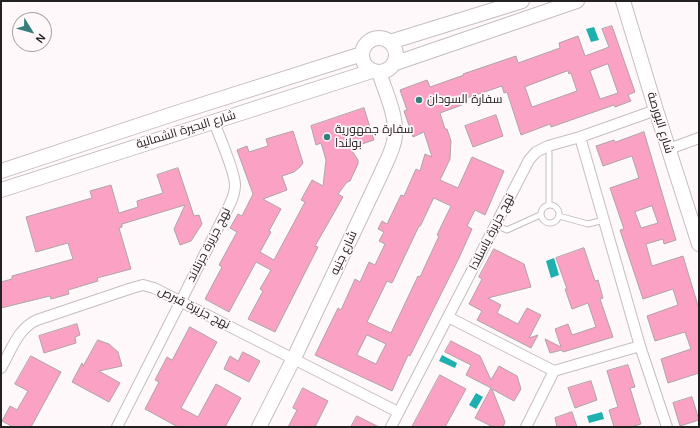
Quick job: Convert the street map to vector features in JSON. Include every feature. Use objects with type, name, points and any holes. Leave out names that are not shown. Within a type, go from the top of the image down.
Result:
[{"type":"main road","points":[[390,42],[522,1]]},
{"type":"main road","points":[[393,64],[396,52],[390,42],[381,38],[369,41],[365,45],[362,54],[364,64],[375,71],[387,70],[393,64],[577,1]]},
{"type":"main road","name":"شارع البورصة","points":[[624,1],[656,110],[699,244]]},
{"type":"main road","name":"شارع البحيرة الشمالية","points":[[1,171],[176,113],[362,54]]},
{"type":"main road","name":"شارع البحيرة الشمالية","points":[[1,190],[375,71]]},
{"type":"main road","name":"شارع جنيه","points":[[259,427],[294,358],[381,174],[394,143],[396,136],[395,121],[375,71]]},
{"type":"street","name":"نهج جزيرة ياسلندا","points":[[391,427],[529,160],[536,152],[548,146],[580,137],[656,110]]},
{"type":"street","name":"نهج جزيرة جرنلاند","points":[[117,427],[229,206],[235,184],[214,122]]},
{"type":"street","points":[[580,137],[640,346],[667,427]]},
{"type":"street","points":[[669,149],[699,138]]},
{"type":"street","name":"نهج جزيرة قبرص","points":[[1,368],[21,331],[28,324],[132,288],[143,286],[154,288],[398,412]]},
{"type":"street","points":[[448,317],[554,371],[640,346]]},
{"type":"street","points":[[526,427],[554,371]]},
{"type":"lane","points":[[548,146],[550,153],[548,204]]},
{"type":"lane","points":[[548,204],[557,207],[559,212],[559,216],[556,221],[552,223],[546,223],[542,220],[540,215],[541,210],[548,204]]},
{"type":"lane","points":[[496,225],[507,230],[540,215]]},
{"type":"lane","points":[[559,216],[588,224],[604,220]]},
{"type":"water","points":[[594,27],[599,40],[591,42],[586,29]]},
{"type":"water","points":[[554,258],[559,275],[551,278],[546,261]]},
{"type":"water","points":[[442,355],[457,363],[455,368],[439,361]]},
{"type":"water","points":[[476,393],[483,397],[476,409],[469,405]]},
{"type":"water","points":[[602,412],[604,419],[589,423],[587,416]]},
{"type":"building","points":[[612,26],[635,92],[628,95],[631,101],[615,107],[614,105],[551,127],[550,124],[521,135],[507,92],[504,93],[502,86],[461,100],[462,105],[440,113],[451,141],[450,159],[440,180],[458,188],[472,157],[504,171],[485,215],[475,210],[467,226],[472,229],[459,258],[410,356],[408,355],[392,391],[315,355],[338,308],[341,310],[355,279],[360,282],[369,262],[375,265],[385,244],[379,241],[384,232],[378,229],[382,221],[387,224],[401,195],[404,196],[416,169],[420,171],[425,154],[432,157],[424,132],[413,137],[404,111],[407,110],[400,90],[427,80],[430,87],[516,56],[518,63],[560,48],[559,43],[578,36],[585,56],[609,47],[602,29]],"holes":[[[608,64],[618,93],[600,99],[590,71]],[[568,71],[569,74],[571,73],[577,91],[532,107],[525,87]],[[434,198],[451,206],[437,235],[439,236],[420,277],[418,276],[391,333],[367,322],[387,281],[392,283]],[[367,335],[386,344],[376,364],[357,355]]]},
{"type":"building","points":[[364,108],[374,140],[350,148],[358,160],[358,164],[350,181],[347,182],[338,194],[343,197],[315,246],[318,247],[275,332],[248,319],[263,291],[260,289],[271,270],[256,262],[229,312],[205,299],[222,267],[219,265],[237,232],[230,228],[238,214],[242,216],[253,194],[237,150],[247,146],[249,152],[268,146],[266,139],[293,131],[303,163],[294,172],[282,176],[287,190],[263,199],[281,209],[260,252],[274,260],[305,202],[301,200],[312,180],[323,186],[326,160],[321,143],[316,145],[311,126]]},
{"type":"building","points":[[496,115],[503,136],[473,147],[465,126]]},
{"type":"building","points":[[644,132],[676,240],[664,244],[663,239],[646,244],[652,266],[683,256],[699,309],[699,373],[668,383],[661,359],[691,349],[685,332],[655,341],[647,316],[678,305],[673,289],[643,299],[620,230],[624,229],[610,188],[639,178],[632,156],[603,166],[596,146],[614,140],[615,142]],"holes":[[[652,206],[658,223],[641,228],[635,212]]]},
{"type":"building","points":[[178,168],[194,216],[199,215],[202,224],[191,241],[180,245],[174,229],[185,205],[122,224],[122,227],[119,228],[131,269],[97,278],[98,281],[68,290],[69,294],[51,299],[50,296],[1,308],[1,282],[12,279],[12,276],[73,259],[68,243],[36,252],[26,217],[92,198],[90,191],[111,185],[119,213],[138,207],[137,201],[163,193],[157,175]]},
{"type":"building","points":[[584,248],[595,281],[598,280],[603,298],[600,299],[613,337],[563,352],[562,350],[550,353],[545,339],[561,347],[555,329],[568,324],[572,335],[596,327],[588,303],[572,309],[565,289],[567,289],[556,258]]},
{"type":"building","points":[[494,249],[524,264],[531,287],[488,298],[501,305],[497,313],[518,324],[527,308],[541,315],[529,338],[538,335],[531,348],[477,320],[482,311],[469,304],[482,279],[479,277]]},
{"type":"building","points":[[77,324],[80,335],[75,337],[76,343],[44,353],[39,336]]},
{"type":"building","points":[[190,327],[217,342],[181,408],[198,417],[216,384],[241,398],[225,427],[178,427],[145,409],[159,382],[155,380],[167,357],[172,360]]},
{"type":"building","points":[[98,340],[109,344],[118,352],[122,366],[99,371],[120,383],[109,402],[72,382],[82,363],[83,366]]},
{"type":"building","points":[[451,341],[480,356],[491,380],[499,366],[517,376],[521,389],[514,401],[492,389],[505,422],[503,427],[493,427],[475,418],[491,388],[466,375],[471,365],[445,352]]},
{"type":"building","points":[[243,352],[260,361],[249,382],[224,369],[230,356],[238,361]]},
{"type":"building","points":[[31,356],[61,372],[31,427],[13,427],[2,421],[10,406],[17,410],[28,391],[15,384]]},
{"type":"building","points":[[628,365],[635,387],[630,388],[641,424],[631,427],[614,427],[609,410],[618,407],[607,371]]},
{"type":"building","points":[[440,375],[466,389],[445,427],[412,427]]},
{"type":"building","points":[[591,381],[597,400],[575,408],[568,388]]},
{"type":"building","points":[[303,388],[328,401],[315,427],[288,427],[297,410],[293,408]]},
{"type":"building","points":[[692,397],[699,420],[680,426],[673,403]]},
{"type":"building","points":[[572,412],[577,427],[557,427],[555,418]]},
{"type":"building","points":[[357,416],[379,427],[351,427]]},
{"type":"place","name":"سفارة السودان","points":[[419,100]]},
{"type":"place","name":"سفارة جمهورية بولندا","points":[[327,137]]}]
